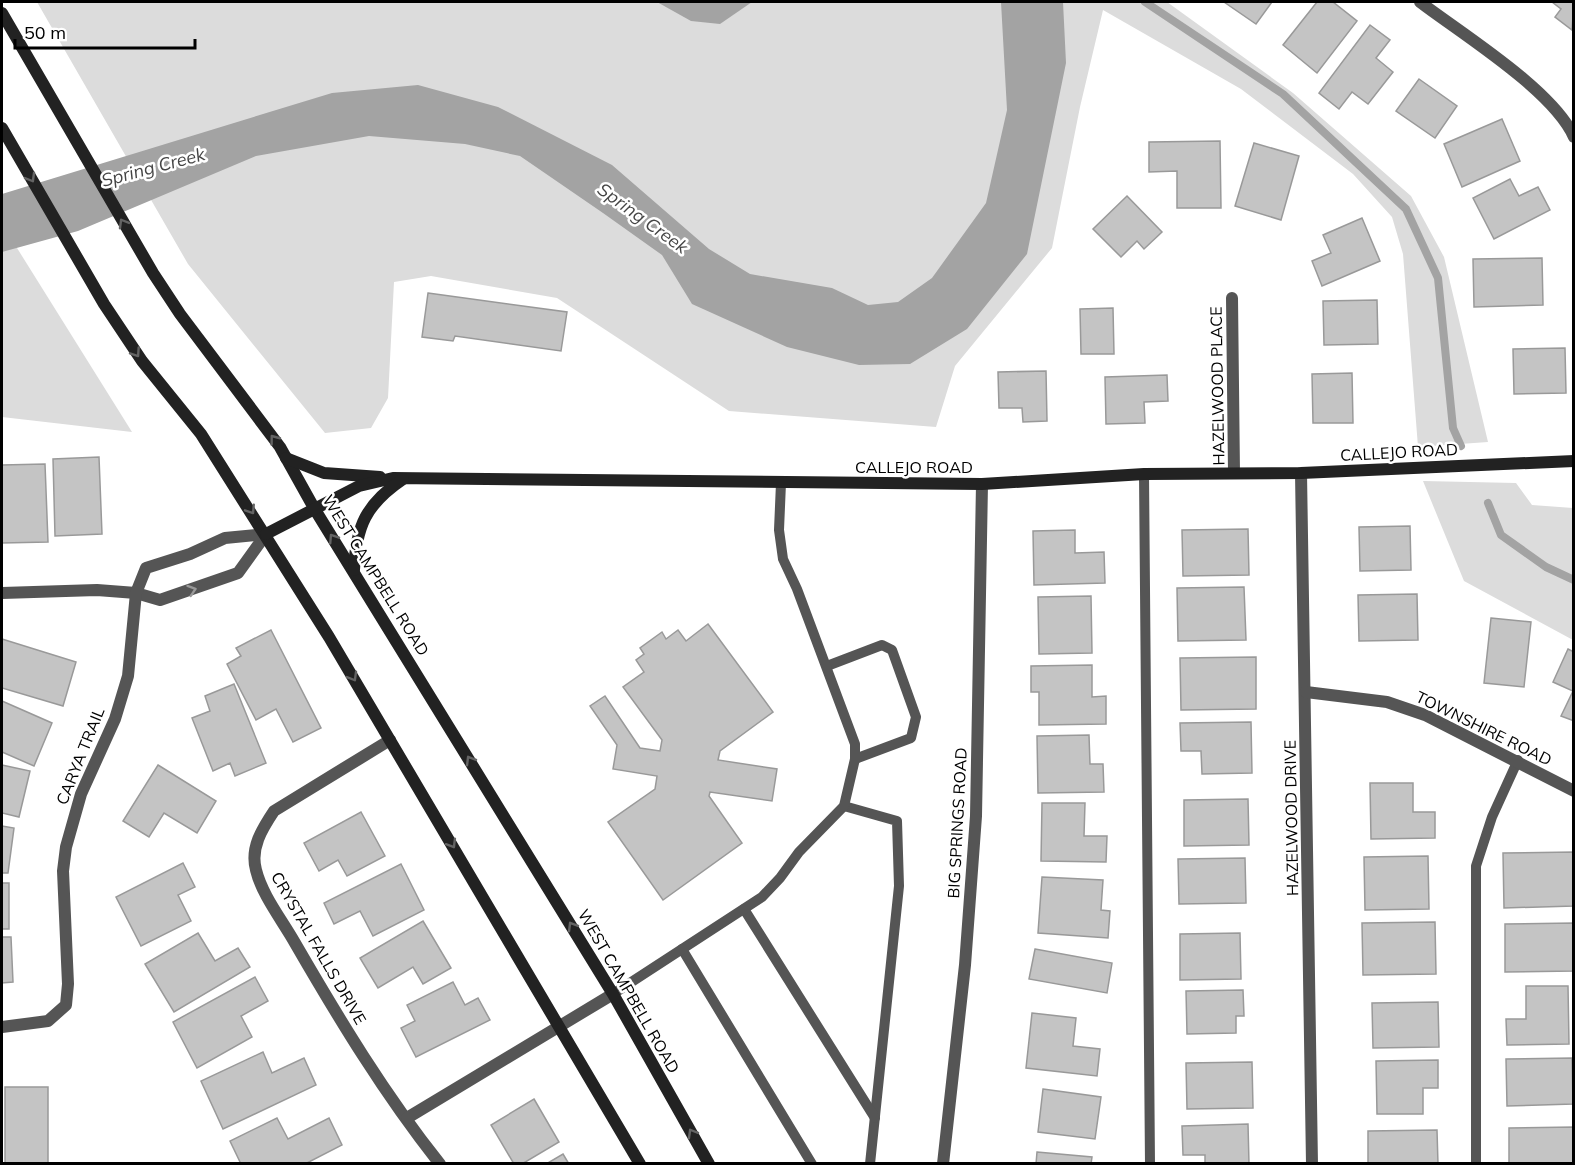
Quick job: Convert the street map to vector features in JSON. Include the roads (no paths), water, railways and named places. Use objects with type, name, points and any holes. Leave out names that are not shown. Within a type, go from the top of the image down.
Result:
[{"type":"main road","name":"WEST CAMPBELL ROAD","points":[[2,13],[153,273],[286,458],[314,508],[613,994],[709,1164]]},
{"type":"main road","points":[[2,128],[104,304],[141,361],[201,434],[266,534],[560,1024],[640,1164]]},
{"type":"main road","points":[[286,458],[324,473],[399,478]]},
{"type":"main road","name":"CALLEJO ROAD","points":[[266,534],[358,486],[399,478],[982,483],[1144,474],[1301,472],[1574,460]]},
{"type":"main road","points":[[354,570],[355,542],[365,516],[381,494],[399,478]]},
{"type":"street","points":[[1420,2],[1526,83],[1567,123],[1574,137]]},
{"type":"street","name":"HAZELWOOD PLACE","points":[[1232,298],[1234,473]]},
{"type":"street","name":"HAZELWOOD DRIVE","points":[[1301,472],[1312,1164]]},
{"type":"street","name":"BIG SPRINGS ROAD","points":[[943,1164],[965,965],[976,816],[982,483]]},
{"type":"street","name":"CALLEJO ROAD","points":[[136,593],[146,567],[190,554],[225,538],[266,534]]},
{"type":"street","name":"CALLEJO ROAD","points":[[2,593],[97,590],[136,593],[160,600],[238,573],[266,534]]},
{"type":"street","name":"CARYA TRAIL","points":[[2,1027],[48,1021],[66,1005],[68,984],[63,872],[66,847],[81,794],[115,719],[128,676],[136,593]]},
{"type":"street","name":"TOWNSHIRE ROAD","points":[[1306,693],[1387,702],[1425,715],[1518,760],[1574,792]]},
{"type":"street","name":"CRYSTAL FALLS DRIVE","points":[[390,740],[274,812],[262,830],[254,851],[255,870],[270,900],[380,1082],[440,1164]]},
{"type":"street","points":[[407,1118],[613,994]]},
{"type":"lane","points":[[1144,474],[1150,1164]]},
{"type":"lane","points":[[613,994],[762,897],[780,878],[799,852],[844,806],[855,759],[855,744],[827,666],[783,560],[779,530],[781,483]]},
{"type":"lane","points":[[827,666],[882,645],[892,650],[916,717],[911,738],[855,759]]},
{"type":"lane","points":[[1476,1164],[1476,866],[1491,817],[1518,760]]},
{"type":"lane","points":[[844,806],[897,821],[900,886],[870,1164]]},
{"type":"lane","points":[[744,909],[875,1118]]},
{"type":"lane","points":[[682,949],[812,1164]]},
{"type":"water","points":[[657,2],[752,2],[720,24],[691,21]]},
{"type":"water","name":"Spring Creek","points":[[1001,2],[1063,2],[1066,63],[1027,254],[967,329],[910,364],[859,365],[787,347],[692,304],[662,255],[603,213],[520,156],[465,144],[369,136],[256,156],[78,231],[2,252],[2,194],[332,93],[418,85],[498,107],[612,165],[709,249],[750,274],[832,288],[868,305],[898,302],[932,278],[986,203],[1007,110]]},
{"type":"waterway","points":[[1145,2],[1283,94],[1406,209],[1438,278],[1453,428],[1461,446]]},
{"type":"waterway","points":[[1488,503],[1501,535],[1546,567],[1574,580]]}]
